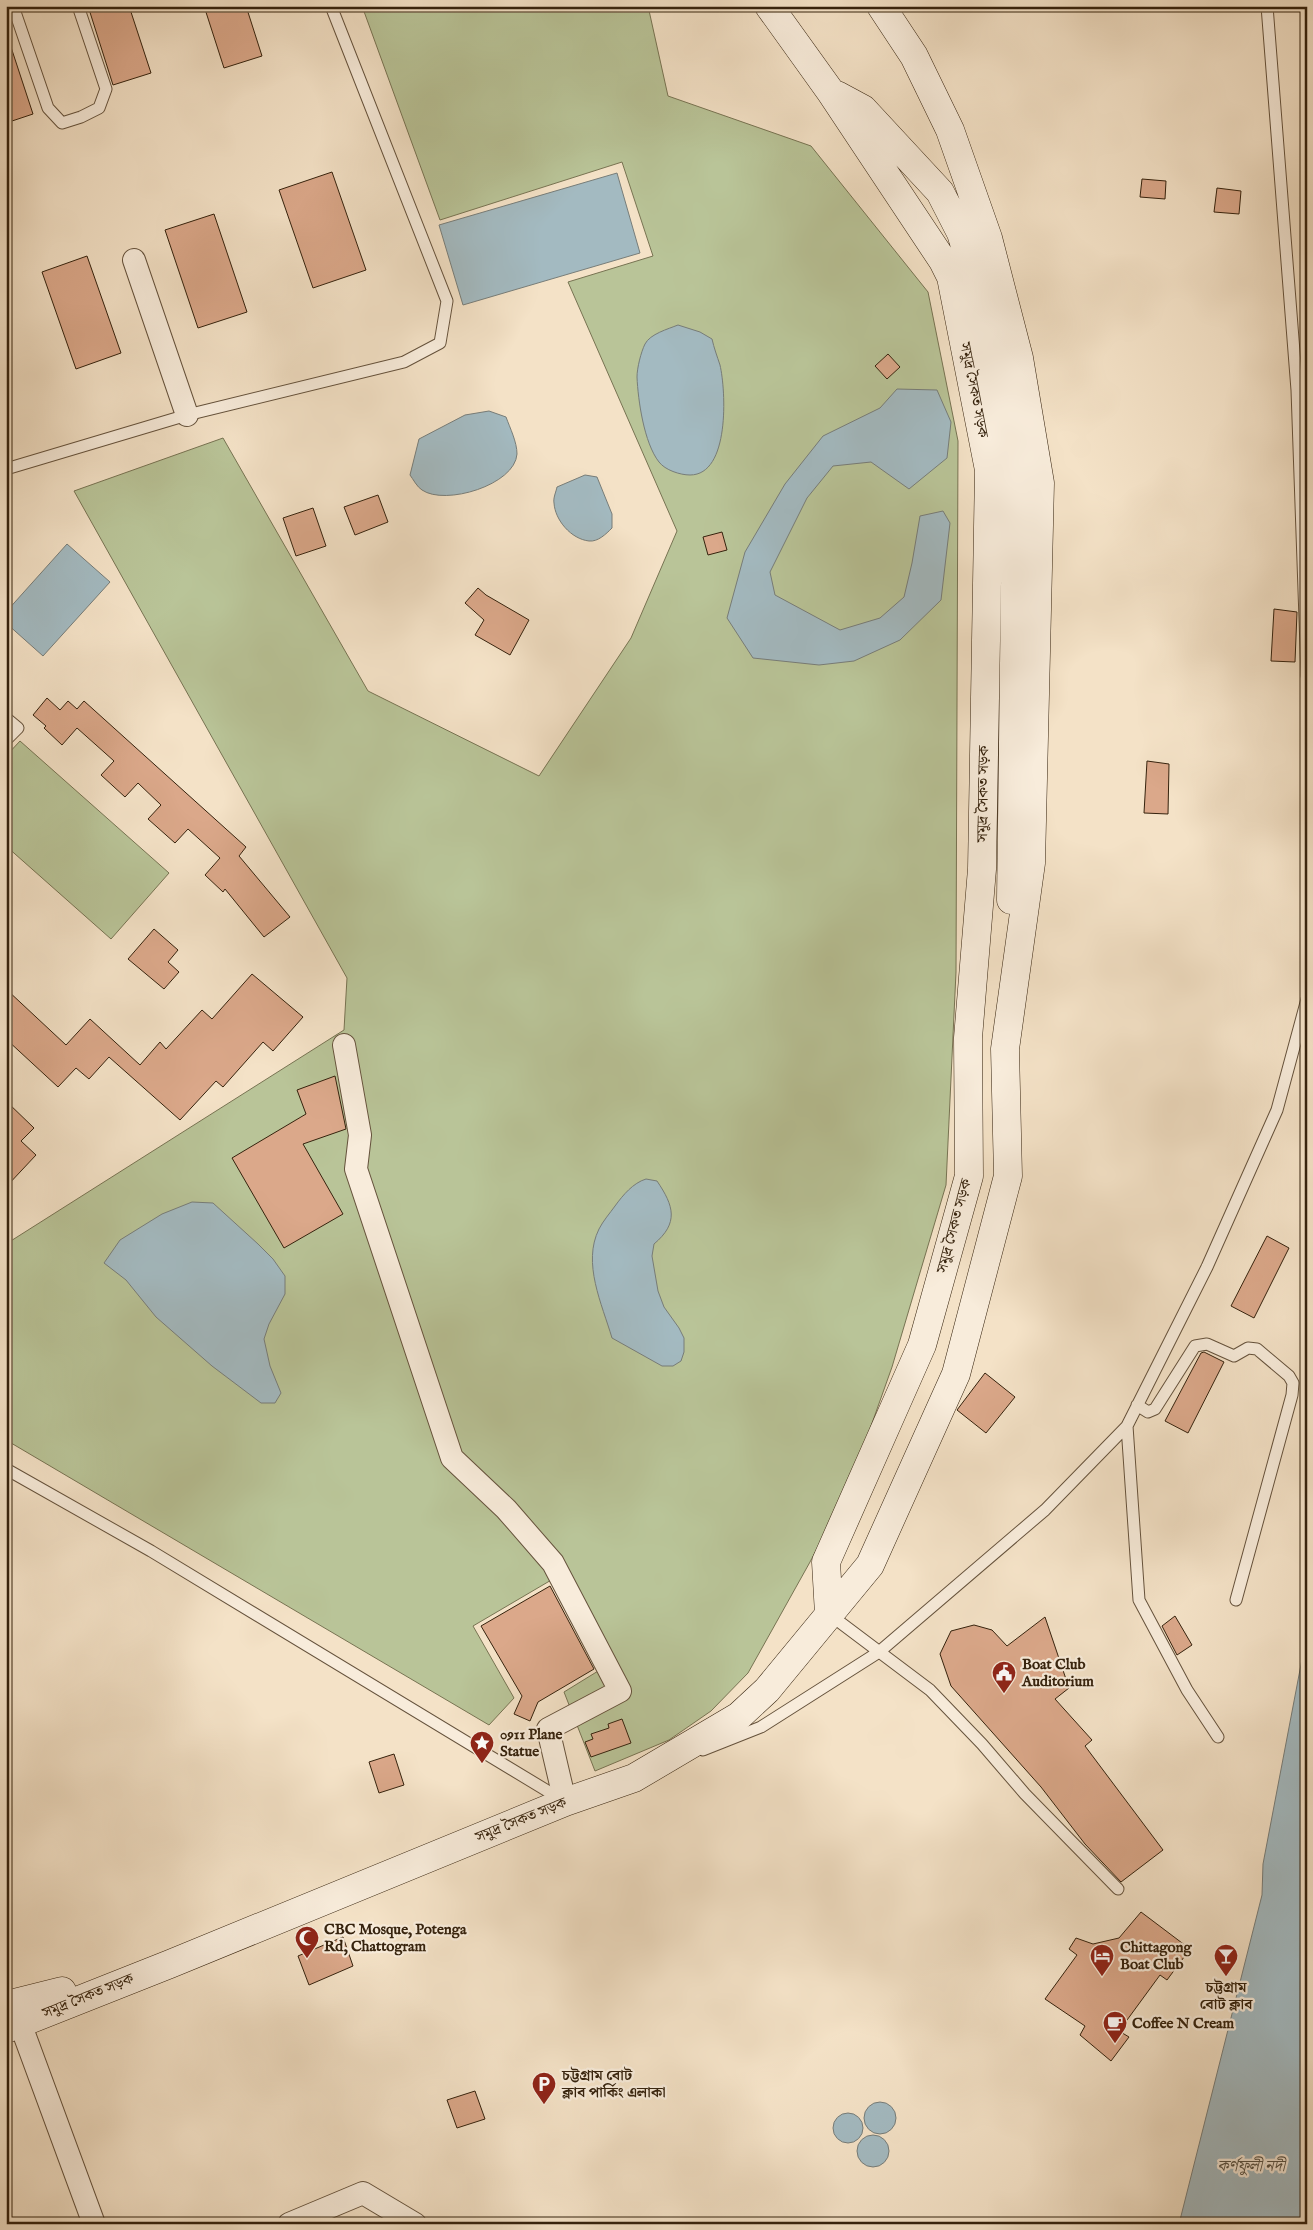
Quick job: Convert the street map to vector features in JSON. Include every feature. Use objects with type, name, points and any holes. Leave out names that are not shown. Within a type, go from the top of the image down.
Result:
[{"type":"main road","name":"সমুদ্র সৈকত সড়ক","points":[[769,6],[830,92],[943,261],[951,277],[989,470],[982,869],[968,1038],[968,1176],[922,1345],[826,1562],[829,1614]]},
{"type":"main road","name":"সমুদ্র সৈকত সড়ক","points":[[11,2019],[170,1964],[565,1802],[634,1778],[739,1716],[767,1690],[870,1566],[956,1374],[1008,1176],[1005,1049],[1030,863],[1040,484],[1019,358],[988,238],[950,130],[914,56],[881,6]]},
{"type":"main road","points":[[830,92],[863,109],[876,122],[940,192],[961,233]]},
{"type":"main road","points":[[829,1614],[943,1360],[994,1170],[996,1027],[1010,945],[1016,508],[1014,474],[979,296],[961,233],[950,130]]},
{"type":"street","points":[[134,260],[187,415]]},
{"type":"street","points":[[344,1045],[360,1135],[356,1169],[452,1458],[506,1509],[553,1563],[620,1691],[548,1729],[565,1802]]},
{"type":"street","points":[[11,2019],[94,2224]]},
{"type":"street","points":[[289,2224],[363,2193],[415,2224]]},
{"type":"lane","points":[[13,6],[48,108],[62,123],[99,108],[106,89],[78,6]]},
{"type":"lane","points":[[6,469],[187,415],[404,362],[440,343],[447,301],[331,6]]},
{"type":"lane","points":[[1267,6],[1298,390],[1307,676]]},
{"type":"lane","points":[[6,718],[18,728],[6,740]]},
{"type":"lane","points":[[634,1778],[761,1727],[879,1652],[1045,1510],[1126,1426],[1207,1267],[1277,1110],[1307,999]]},
{"type":"lane","points":[[1137,1405],[1148,1412],[1156,1409],[1195,1346],[1207,1344],[1234,1356],[1248,1348],[1257,1348],[1289,1376],[1293,1383],[1292,1394],[1236,1600]]},
{"type":"lane","points":[[1126,1426],[1139,1600],[1187,1690],[1218,1737]]},
{"type":"lane","points":[[6,1469],[151,1551],[565,1802]]},
{"type":"lane","points":[[829,1614],[930,1690],[982,1744],[1025,1794],[1118,1889]]},
{"type":"green space","points":[[362,6],[648,6],[668,96],[811,146],[928,292],[958,441],[956,972],[946,1185],[892,1367],[850,1485],[810,1562],[748,1673],[711,1711],[669,1740],[595,1771],[564,1692],[603,1668],[553,1579],[473,1626],[514,1698],[489,1725],[6,1440],[6,1244],[344,1030],[347,978],[74,491],[223,438],[368,691],[539,776],[631,638],[677,531],[568,282],[653,256],[622,162],[440,220]]},
{"type":"green space","points":[[20,741],[169,873],[111,939],[6,846],[6,756]]},
{"type":"water","points":[[617,173],[640,253],[463,305],[439,225]]},
{"type":"water","points":[[678,325],[700,332],[712,339],[722,377],[724,411],[719,447],[712,461],[703,471],[690,475],[669,470],[659,462],[654,454],[649,444],[640,409],[637,377],[641,356],[647,340],[664,330]]},
{"type":"water","points":[[897,389],[937,390],[951,422],[947,458],[909,489],[871,462],[833,466],[807,498],[770,572],[775,595],[840,630],[880,618],[904,597],[920,516],[943,511],[950,523],[941,600],[900,640],[854,661],[819,665],[753,658],[727,618],[745,552],[785,484],[823,436],[880,408]]},
{"type":"water","points":[[489,411],[506,417],[517,449],[513,465],[505,475],[477,490],[462,494],[433,494],[420,489],[410,475],[419,439],[465,415]]},
{"type":"water","points":[[585,475],[597,477],[612,514],[612,528],[602,537],[592,541],[576,537],[565,528],[557,516],[554,503],[557,487]]},
{"type":"water","points":[[67,544],[110,582],[43,656],[6,623],[6,612]]},
{"type":"water","points":[[646,1179],[657,1181],[670,1206],[670,1221],[667,1229],[654,1244],[652,1256],[658,1291],[664,1307],[684,1338],[684,1352],[681,1361],[673,1366],[662,1366],[612,1338],[595,1284],[592,1256],[594,1242],[599,1229],[625,1194],[637,1183]]},
{"type":"water","points":[[192,1202],[213,1203],[273,1259],[285,1276],[285,1294],[269,1324],[264,1339],[270,1366],[281,1393],[275,1403],[261,1403],[212,1366],[156,1317],[126,1280],[104,1263],[120,1240],[162,1214]]},
{"type":"water","name":"কর্ণফুলী নদী","points":[[1307,1633],[1307,2224],[1179,2224],[1262,1895],[1263,1864]]},
{"type":"water","points":[[880,2102],[886,2103],[891,2107],[895,2112],[895,2124],[891,2129],[886,2133],[880,2134],[874,2133],[869,2129],[865,2124],[864,2118],[865,2112],[869,2107],[874,2103]]},
{"type":"water","points":[[848,2113],[859,2117],[863,2128],[859,2139],[848,2143],[837,2139],[833,2128],[837,2117]]},
{"type":"water","points":[[873,2135],[885,2139],[889,2151],[885,2163],[873,2167],[861,2163],[857,2151],[861,2139]]},
{"type":"building","points":[[88,6],[129,6],[151,73],[113,85]]},
{"type":"building","points":[[204,6],[246,6],[262,56],[224,68]]},
{"type":"building","points":[[9,41],[33,114],[6,123],[6,42]]},
{"type":"building","points":[[332,172],[366,270],[313,288],[279,190]]},
{"type":"building","points":[[1142,179],[1166,181],[1165,199],[1140,197]]},
{"type":"building","points":[[1217,188],[1241,191],[1239,214],[1214,212]]},
{"type":"building","points":[[214,214],[247,312],[198,328],[165,230]]},
{"type":"building","points":[[87,256],[121,353],[76,369],[42,272]]},
{"type":"building","points":[[888,354],[900,367],[887,379],[875,366]]},
{"type":"building","points":[[378,495],[388,522],[355,535],[344,507]]},
{"type":"building","points":[[313,508],[326,546],[296,556],[283,518]]},
{"type":"building","points":[[722,532],[727,550],[708,555],[703,537]]},
{"type":"building","points":[[478,588],[486,595],[529,620],[510,655],[475,635],[484,620],[465,603]]},
{"type":"building","points":[[1274,609],[1297,612],[1295,662],[1271,661]]},
{"type":"building","points":[[47,698],[60,710],[68,701],[77,709],[84,701],[246,847],[239,856],[290,917],[264,937],[225,889],[223,892],[205,875],[220,858],[188,829],[175,843],[148,819],[161,805],[138,783],[125,797],[101,775],[114,761],[77,728],[62,745],[44,728],[46,726],[33,715]]},
{"type":"building","points":[[1147,761],[1169,764],[1168,814],[1144,813]]},
{"type":"building","points":[[154,929],[178,950],[168,962],[179,972],[164,989],[128,959]]},
{"type":"building","points":[[252,974],[303,1017],[273,1051],[263,1042],[223,1087],[216,1081],[180,1120],[109,1057],[89,1079],[76,1068],[58,1087],[6,1039],[6,989],[66,1045],[90,1019],[140,1065],[160,1042],[166,1049],[202,1010],[212,1019]]},
{"type":"building","points":[[335,1076],[346,1129],[303,1144],[343,1214],[284,1248],[232,1158],[306,1114],[297,1090]]},
{"type":"building","points":[[6,1101],[34,1128],[21,1141],[36,1155],[6,1187]]},
{"type":"building","points":[[1267,1236],[1289,1248],[1254,1318],[1231,1306]]},
{"type":"building","points":[[1204,1352],[1224,1362],[1188,1433],[1165,1421],[1201,1353]]},
{"type":"building","points":[[985,1373],[1015,1397],[986,1433],[957,1410]]},
{"type":"building","points":[[550,1586],[594,1669],[538,1702],[530,1721],[514,1714],[522,1696],[481,1626]]},
{"type":"building","points":[[1175,1616],[1192,1645],[1177,1655],[1162,1626]]},
{"type":"building","points":[[1045,1617],[1069,1688],[1055,1699],[1092,1740],[1085,1746],[1163,1850],[1121,1882],[1085,1844],[1041,1787],[951,1686],[940,1654],[951,1631],[974,1625],[992,1630],[1007,1646]]},
{"type":"building","points":[[622,1719],[631,1743],[591,1757],[585,1742],[593,1739],[591,1734],[609,1728],[608,1724]]},
{"type":"building","points":[[394,1754],[404,1785],[379,1793],[369,1762]]},
{"type":"building","points":[[1141,1912],[1190,1949],[1167,1980],[1160,1975],[1119,2031],[1129,2037],[1111,2061],[1080,2035],[1085,2026],[1045,1999],[1077,1955],[1069,1949],[1076,1938],[1093,1944],[1119,1938]]},
{"type":"building","points":[[343,1937],[353,1966],[309,1985],[298,1956]]},
{"type":"building","points":[[475,2091],[485,2119],[457,2128],[447,2100]]},
{"type":"place","name":"Boat Club Auditorium","points":[[1004,1694]]},
{"type":"place","name":"0911 Plane Statue","points":[[482,1764]]},
{"type":"place","name":"CBC Mosque, Potenga Rd, Chattogram","points":[[307,1959]]},
{"type":"place","name":"Chittagong Boat Club","points":[[1102,1977]]},
{"type":"place","name":"চট্টগ্রাম বোট ক্লাব","points":[[1226,1977]]},
{"type":"place","name":"Coffee N Cream","points":[[1115,2044]]},
{"type":"place","name":"চট্টগ্রাম বোট ক্লাব পার্কিং এলাকা","points":[[544,2105]]}]
